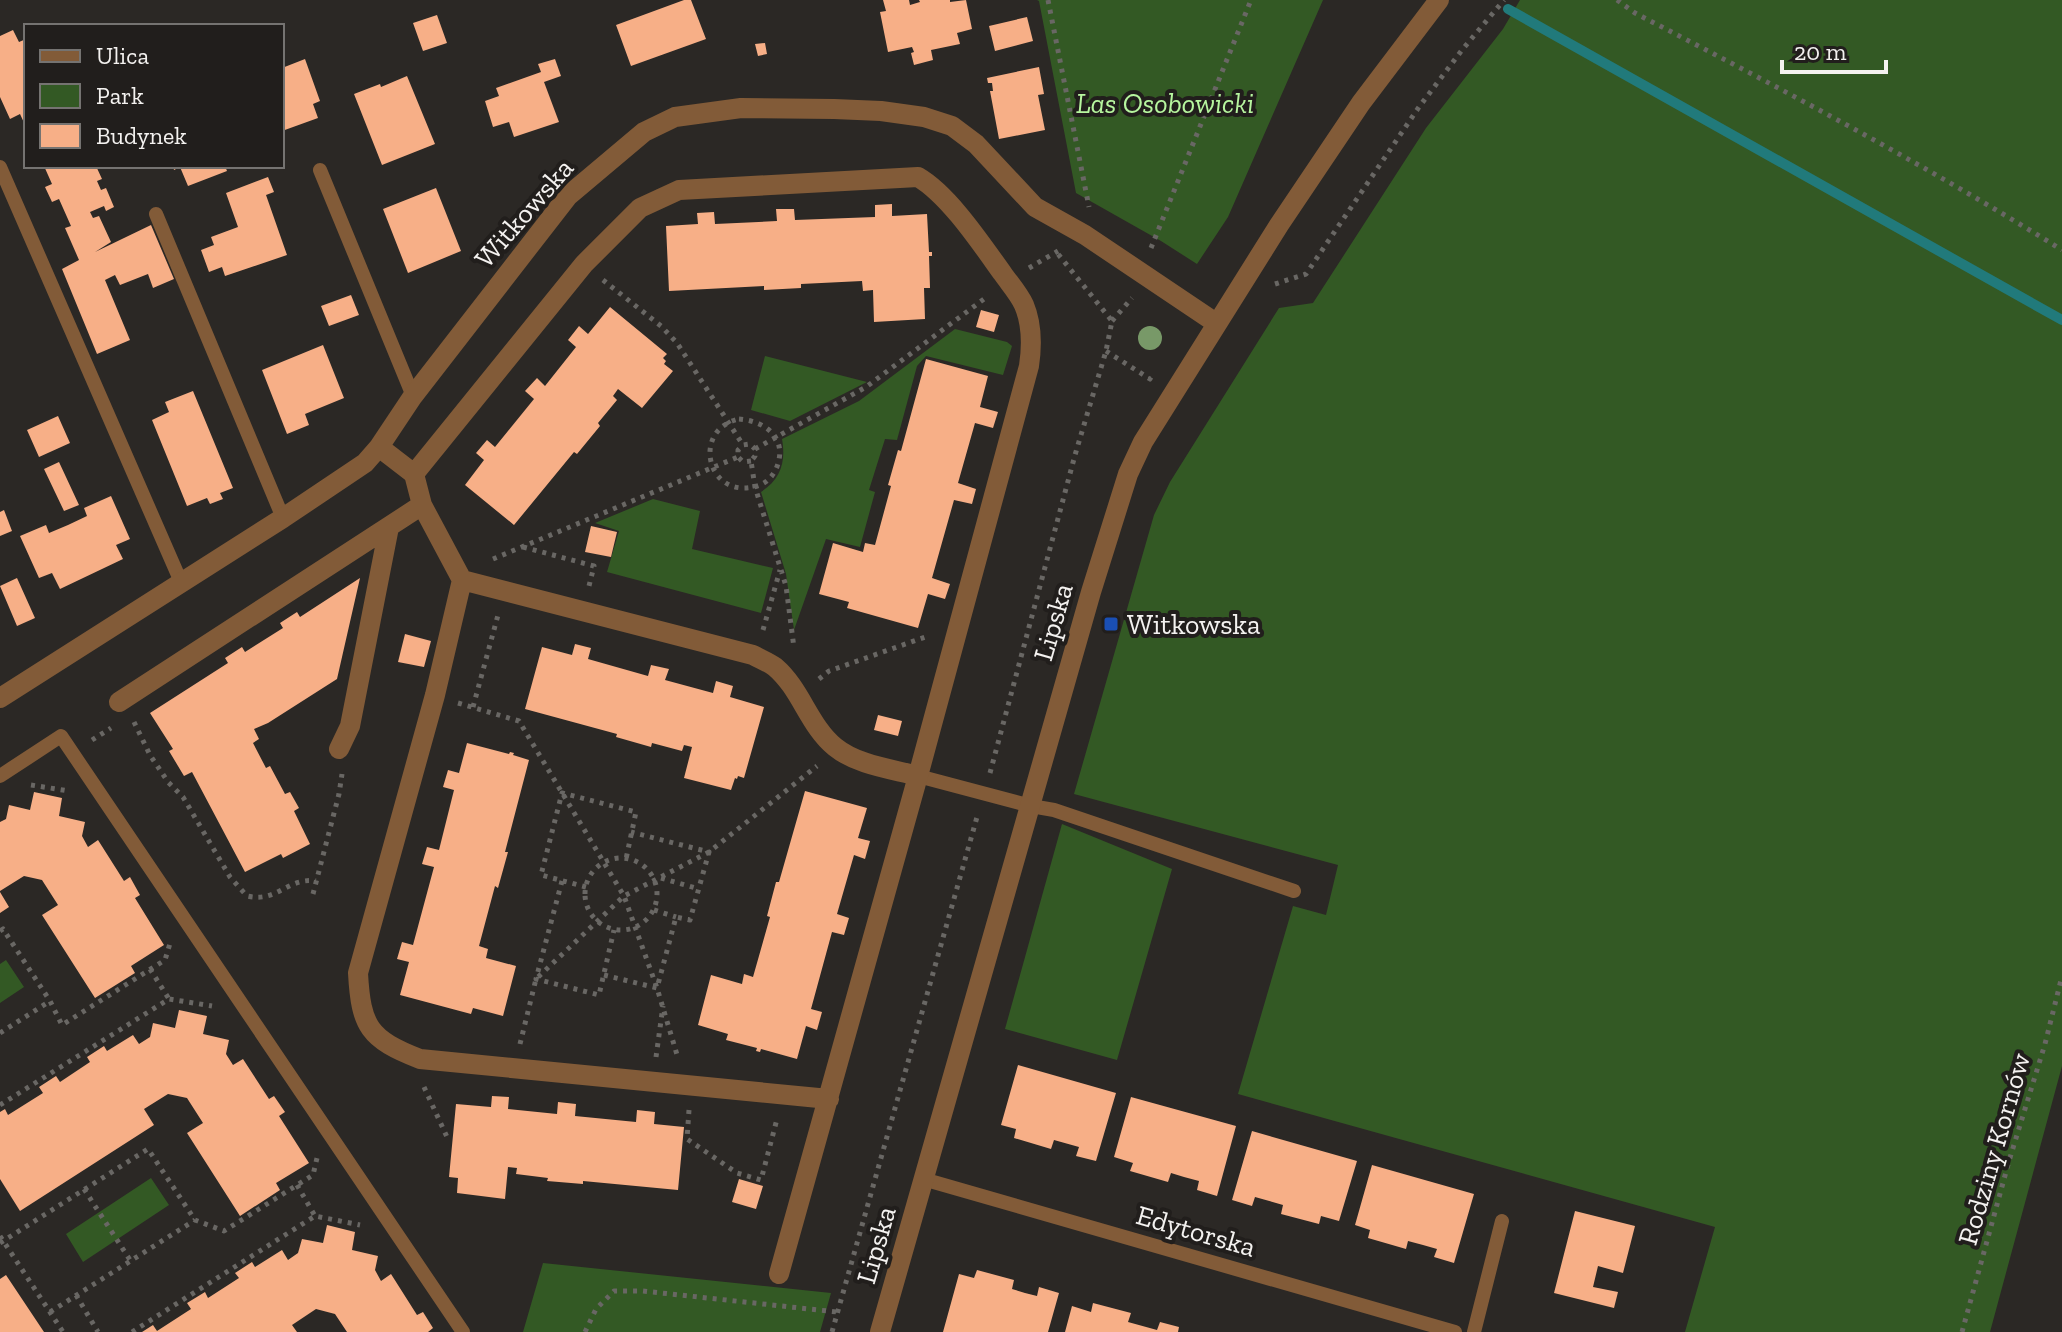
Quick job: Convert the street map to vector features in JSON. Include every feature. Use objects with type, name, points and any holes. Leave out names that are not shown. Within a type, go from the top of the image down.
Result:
[{"type":"street","name":"Lipska","points":[[880,1332],[1091,592],[1128,474],[1143,442],[1216,323],[1361,103],[1439,0]]},
{"type":"street","name":"Witkowska","points":[[0,698],[365,463],[568,196],[644,132],[675,117],[741,108],[881,111],[924,117],[952,126],[976,144],[1035,207],[1085,235],[1216,323]]},
{"type":"street","points":[[414,474],[584,264],[640,208],[679,190],[918,177],[942,195],[1024,305],[1032,346],[1029,366],[779,1274]]},
{"type":"street","points":[[379,447],[414,474],[422,505],[462,580],[435,695],[358,973],[359,1000],[366,1024],[379,1039],[395,1050],[420,1059],[829,1099]]},
{"type":"street","points":[[119,702],[422,505]]},
{"type":"street","points":[[339,749],[350,726],[389,527]]},
{"type":"street","points":[[462,580],[753,655],[773,665],[788,681],[826,739],[838,750],[853,758],[918,776]]},
{"type":"lane","points":[[0,167],[181,582]]},
{"type":"lane","points":[[320,170],[413,396]]},
{"type":"lane","points":[[156,214],[283,518]]},
{"type":"lane","points":[[0,776],[61,736],[463,1332]]},
{"type":"lane","points":[[918,776],[1054,810],[1294,891]]},
{"type":"lane","name":"Edytorska","points":[[923,1179],[1455,1332]]},
{"type":"lane","points":[[1474,1332],[1502,1221]]},
{"type":"path","points":[[755,449],[866,387],[1008,281],[1056,250],[1073,251],[1085,235],[1091,218],[1048,0]]},
{"type":"path","points":[[1150,252],[1251,0]]},
{"type":"path","points":[[1269,287],[1306,274],[1419,107],[1504,0]]},
{"type":"path","points":[[1617,0],[1635,13],[1924,168],[2062,250]]},
{"type":"path","points":[[1056,250],[1112,321]]},
{"type":"path","points":[[584,264],[661,326],[677,343],[743,445]]},
{"type":"path","points":[[988,779],[1112,321],[1136,294]]},
{"type":"path","points":[[1106,351],[1150,379],[1157,368]]},
{"type":"path","points":[[754,420],[767,427],[776,437],[779,451],[777,466],[768,482],[742,489],[730,486],[719,478],[709,457],[710,445],[721,426],[728,421],[754,420]]},
{"type":"path","points":[[750,444],[755,449],[751,461],[743,462],[738,457],[738,450],[743,445],[750,444]]},
{"type":"path","points":[[462,580],[494,559],[738,457]]},
{"type":"path","points":[[751,461],[755,487],[786,586],[795,650],[787,653]]},
{"type":"path","points":[[522,547],[594,566],[583,611]]},
{"type":"path","points":[[762,635],[780,570]]},
{"type":"path","points":[[473,707],[500,607]]},
{"type":"path","points":[[812,684],[829,671],[940,631]]},
{"type":"path","points":[[435,695],[519,721],[624,896],[663,1006],[681,1068]]},
{"type":"path","points":[[119,702],[135,723],[140,739],[168,782],[183,797],[230,877],[247,896],[264,898],[276,895],[298,881],[316,881]]},
{"type":"path","points":[[313,894],[339,794],[343,770],[339,749]]},
{"type":"path","points":[[536,979],[624,896],[709,852],[821,763]]},
{"type":"path","points":[[562,793],[636,812],[626,859]]},
{"type":"path","points":[[562,793],[541,875],[586,887]]},
{"type":"path","points":[[832,1332],[981,805]]},
{"type":"path","points":[[631,832],[709,852]]},
{"type":"path","points":[[654,910],[690,920],[709,852]]},
{"type":"path","points":[[657,879],[658,895],[654,910],[644,923],[630,930],[614,930],[597,921],[587,909],[586,887],[592,872],[604,863],[617,859],[632,860],[657,879],[699,889]]},
{"type":"path","points":[[518,1050],[562,881]]},
{"type":"path","points":[[657,988],[676,917]]},
{"type":"path","points":[[0,931],[3,929],[62,1025],[150,969],[169,999]]},
{"type":"path","points":[[536,979],[599,995],[614,930]]},
{"type":"path","points":[[604,975],[657,988]]},
{"type":"path","name":"Rodziny Kornów","points":[[1962,1332],[2062,976]]},
{"type":"path","points":[[0,1105],[169,999],[222,1008]]},
{"type":"path","points":[[0,1033],[50,1001]]},
{"type":"path","points":[[655,1066],[663,1006]]},
{"type":"path","points":[[690,1105],[687,1139],[737,1173],[761,1180],[777,1116]]},
{"type":"path","points":[[63,1332],[1,1240],[148,1149],[195,1220],[224,1231],[313,1175],[318,1151]]},
{"type":"path","points":[[297,1185],[315,1216]]},
{"type":"path","points":[[84,1189],[130,1260]]},
{"type":"path","points":[[132,1332],[315,1216],[368,1227]]},
{"type":"path","points":[[50,1312],[195,1220]]},
{"type":"path","points":[[585,1332],[596,1309],[614,1291],[643,1291],[837,1312]]},
{"type":"path","points":[[76,1295],[99,1329]]},
{"type":"green space","name":"Las Osobowicki","points":[[1037,0],[1323,0],[1228,217],[1197,264],[1076,193]]},
{"type":"green space","points":[[1520,0],[2062,0],[2062,1066],[1990,1332],[1685,1332],[1715,1227],[1238,1094],[1293,906],[1326,915],[1338,865],[1074,794],[1154,515],[1170,482],[1279,308],[1313,303],[1426,128],[1503,29]]},
{"type":"green space","points":[[955,329],[1007,342],[1012,346],[1003,375],[926,356],[917,366],[897,440],[885,439],[869,490],[875,492],[860,547],[826,539],[794,630],[786,574],[761,492],[780,469],[782,439],[859,401]]},
{"type":"green space","points":[[765,356],[867,382],[790,421],[751,410]]},
{"type":"green space","points":[[653,499],[700,511],[692,549],[773,568],[761,613],[607,572],[619,531],[595,523]]},
{"type":"green space","points":[[1062,824],[1172,869],[1117,1060],[1005,1029]]},
{"type":"green space","points":[[6,960],[24,987],[0,1003],[0,964]]},
{"type":"green space","points":[[151,1178],[169,1205],[83,1262],[66,1234]]},
{"type":"green space","points":[[543,1263],[831,1293],[820,1332],[523,1332]]},
{"type":"building","points":[[691,0],[706,39],[631,66],[616,25]]},
{"type":"building","points":[[883,0],[909,0],[910,5],[919,0],[966,0],[972,29],[957,33],[960,44],[931,50],[933,60],[914,65],[912,47],[888,52],[880,12],[886,11]]},
{"type":"building","points":[[437,15],[447,43],[423,51],[413,23]]},
{"type":"building","points":[[1027,17],[1033,41],[995,51],[989,26]]},
{"type":"building","points":[[13,30],[19,42],[24,40],[24,123],[20,114],[10,119],[0,97],[0,36]]},
{"type":"building","points":[[765,43],[767,54],[758,56],[755,44]]},
{"type":"building","points":[[305,59],[320,101],[313,104],[318,118],[284,130],[284,67]]},
{"type":"building","points":[[555,59],[561,76],[544,82],[559,122],[514,137],[509,122],[493,127],[485,101],[499,96],[496,88],[541,72],[538,64]]},
{"type":"building","points":[[1039,67],[1044,94],[1038,95],[1045,130],[999,139],[990,91],[993,91],[992,83],[988,83],[987,78]]},
{"type":"building","points":[[407,76],[435,144],[382,165],[354,94]]},
{"type":"building","points":[[45,168],[97,168],[102,179],[97,181],[101,190],[106,188],[114,207],[106,211],[104,206],[90,212],[93,218],[99,216],[111,242],[95,252],[151,225],[174,279],[153,288],[148,274],[120,285],[115,275],[105,280],[130,340],[97,354],[62,269],[79,260],[65,228],[71,226],[59,199],[52,202],[45,187],[52,184]]},
{"type":"building","points":[[180,168],[226,168],[227,171],[188,186]]},
{"type":"building","points":[[268,177],[274,192],[266,195],[287,255],[225,276],[222,267],[209,272],[201,250],[214,245],[211,237],[238,227],[226,193]]},
{"type":"building","points":[[436,188],[461,251],[408,273],[383,209]]},
{"type":"building","points":[[892,204],[892,216],[927,214],[929,252],[932,256],[929,256],[930,288],[924,288],[925,319],[874,322],[873,290],[863,291],[862,281],[801,284],[801,288],[764,290],[764,286],[669,291],[666,226],[698,224],[697,213],[714,212],[715,224],[777,221],[776,209],[794,209],[795,220],[875,217],[875,205]]},
{"type":"building","points":[[351,295],[359,315],[329,326],[321,306]]},
{"type":"building","points":[[610,307],[667,354],[663,358],[666,361],[664,364],[673,371],[642,408],[618,389],[613,396],[617,400],[598,423],[600,426],[577,454],[574,452],[514,525],[465,485],[484,460],[476,453],[487,440],[495,447],[534,399],[525,391],[537,378],[545,386],[576,347],[568,340],[579,326],[588,334]]},
{"type":"building","points":[[981,310],[999,315],[994,332],[976,327]]},
{"type":"building","points":[[323,345],[344,398],[305,414],[309,425],[287,434],[262,370]]},
{"type":"building","points":[[926,359],[988,376],[980,407],[998,412],[993,428],[975,423],[958,483],[976,489],[972,504],[954,500],[932,578],[950,584],[945,599],[928,594],[918,628],[847,608],[849,602],[819,594],[833,543],[863,552],[865,543],[875,545],[891,486],[888,485],[898,450],[901,451]]},
{"type":"building","points":[[193,391],[233,488],[220,493],[223,499],[210,504],[207,498],[187,506],[152,420],[169,412],[165,402]]},
{"type":"building","points":[[58,416],[70,443],[39,457],[27,430]]},
{"type":"building","points":[[59,462],[79,505],[64,511],[44,469]]},
{"type":"building","points":[[111,496],[130,539],[116,545],[123,559],[60,589],[52,573],[39,578],[20,536],[46,525],[49,533],[68,525],[87,516],[84,508]]},
{"type":"building","points":[[4,510],[12,531],[0,536],[0,512]]},
{"type":"building","points":[[591,526],[617,532],[611,557],[585,552]]},
{"type":"building","points":[[17,578],[35,618],[17,626],[0,586]]},
{"type":"building","points":[[360,578],[337,679],[254,729],[259,739],[253,743],[285,794],[290,792],[299,808],[294,811],[310,844],[245,872],[192,772],[184,776],[169,751],[173,749],[150,713],[228,663],[225,658],[242,647],[245,652],[283,628],[280,623],[297,612],[300,617]]},
{"type":"building","points":[[405,634],[431,641],[424,667],[398,662]]},
{"type":"building","points":[[575,644],[591,648],[588,659],[648,676],[651,665],[669,669],[665,680],[713,693],[716,681],[733,686],[730,697],[764,707],[744,778],[735,778],[731,790],[684,778],[692,747],[684,745],[682,751],[652,743],[651,747],[616,737],[617,734],[525,709],[542,647],[572,655]]},
{"type":"building","points":[[878,715],[902,721],[898,736],[874,730]]},
{"type":"building","points":[[467,743],[514,753],[529,760],[505,852],[508,852],[479,946],[488,949],[486,958],[516,966],[503,1016],[473,1008],[471,1014],[400,995],[409,962],[397,959],[402,942],[413,945],[434,867],[422,864],[427,847],[439,850],[454,790],[443,787],[448,770],[459,773]]},
{"type":"building","points":[[805,791],[867,808],[858,838],[870,841],[865,859],[854,855],[837,914],[849,918],[844,935],[832,932],[811,1009],[822,1012],[817,1030],[806,1026],[797,1059],[761,1049],[760,1052],[756,1051],[757,1048],[726,1040],[728,1034],[698,1025],[711,975],[742,984],[744,974],[753,977],[770,917],[767,916],[776,882],[779,882]]},
{"type":"building","points":[[34,792],[62,798],[59,816],[85,822],[82,836],[88,847],[98,840],[124,881],[130,877],[140,895],[135,898],[164,945],[131,966],[135,973],[95,998],[42,915],[58,905],[42,880],[24,876],[0,891],[0,822],[6,819],[9,805],[30,810]]},
{"type":"building","points":[[0,892],[9,907],[0,913]]},
{"type":"building","points":[[179,1010],[207,1016],[203,1034],[229,1040],[226,1054],[233,1065],[243,1059],[269,1099],[274,1096],[285,1112],[279,1116],[309,1163],[276,1183],[280,1190],[240,1216],[187,1133],[203,1123],[187,1098],[168,1094],[144,1109],[154,1125],[20,1211],[0,1179],[0,1112],[5,1109],[8,1115],[43,1093],[39,1087],[56,1076],[60,1082],[90,1062],[87,1057],[104,1046],[107,1051],[133,1035],[139,1044],[150,1037],[153,1023],[175,1028]]},
{"type":"building","points":[[1018,1065],[1116,1093],[1096,1161],[1076,1156],[1079,1147],[1054,1140],[1051,1149],[1014,1138],[1016,1129],[1001,1125]]},
{"type":"building","points":[[492,1096],[509,1097],[508,1109],[557,1114],[558,1102],[576,1104],[575,1116],[636,1122],[637,1110],[655,1112],[654,1124],[684,1127],[678,1190],[583,1181],[583,1184],[547,1181],[548,1178],[516,1174],[517,1168],[508,1167],[505,1199],[457,1193],[458,1178],[449,1177],[456,1104],[491,1107]]},
{"type":"building","points":[[1131,1097],[1236,1126],[1217,1196],[1197,1190],[1199,1181],[1171,1173],[1168,1182],[1130,1171],[1133,1163],[1114,1157]]},
{"type":"building","points":[[1252,1131],[1357,1161],[1339,1221],[1321,1216],[1319,1224],[1281,1214],[1283,1205],[1255,1197],[1252,1206],[1232,1200]]},
{"type":"building","points":[[1372,1165],[1474,1194],[1454,1263],[1434,1257],[1437,1249],[1408,1241],[1406,1249],[1368,1238],[1370,1230],[1355,1225]]},
{"type":"building","points":[[739,1179],[763,1186],[756,1209],[732,1202]]},
{"type":"building","points":[[1575,1211],[1635,1226],[1623,1273],[1598,1266],[1593,1287],[1618,1292],[1614,1308],[1554,1293]]},
{"type":"building","points":[[327,1225],[355,1232],[352,1250],[378,1256],[375,1270],[381,1281],[391,1274],[417,1315],[423,1312],[433,1328],[428,1332],[347,1332],[335,1314],[316,1309],[292,1325],[297,1332],[142,1332],[153,1325],[157,1331],[191,1309],[187,1303],[205,1292],[208,1298],[239,1278],[235,1273],[252,1262],[255,1267],[282,1250],[288,1260],[298,1253],[302,1239],[323,1243]]},
{"type":"building","points":[[977,1270],[1014,1280],[1012,1289],[1025,1293],[1037,1296],[1039,1287],[1059,1293],[1048,1332],[943,1332],[959,1274],[974,1278]]},
{"type":"building","points":[[6,1275],[44,1332],[0,1332],[0,1279]]},
{"type":"building","points":[[1093,1303],[1131,1313],[1128,1322],[1157,1330],[1160,1322],[1179,1327],[1178,1332],[1065,1332],[1072,1306],[1091,1312]]},
{"type":"waterway","points":[[1508,9],[2062,320]]},
{"type":"place","name":"Witkowska","points":[[1111,624]]}]
